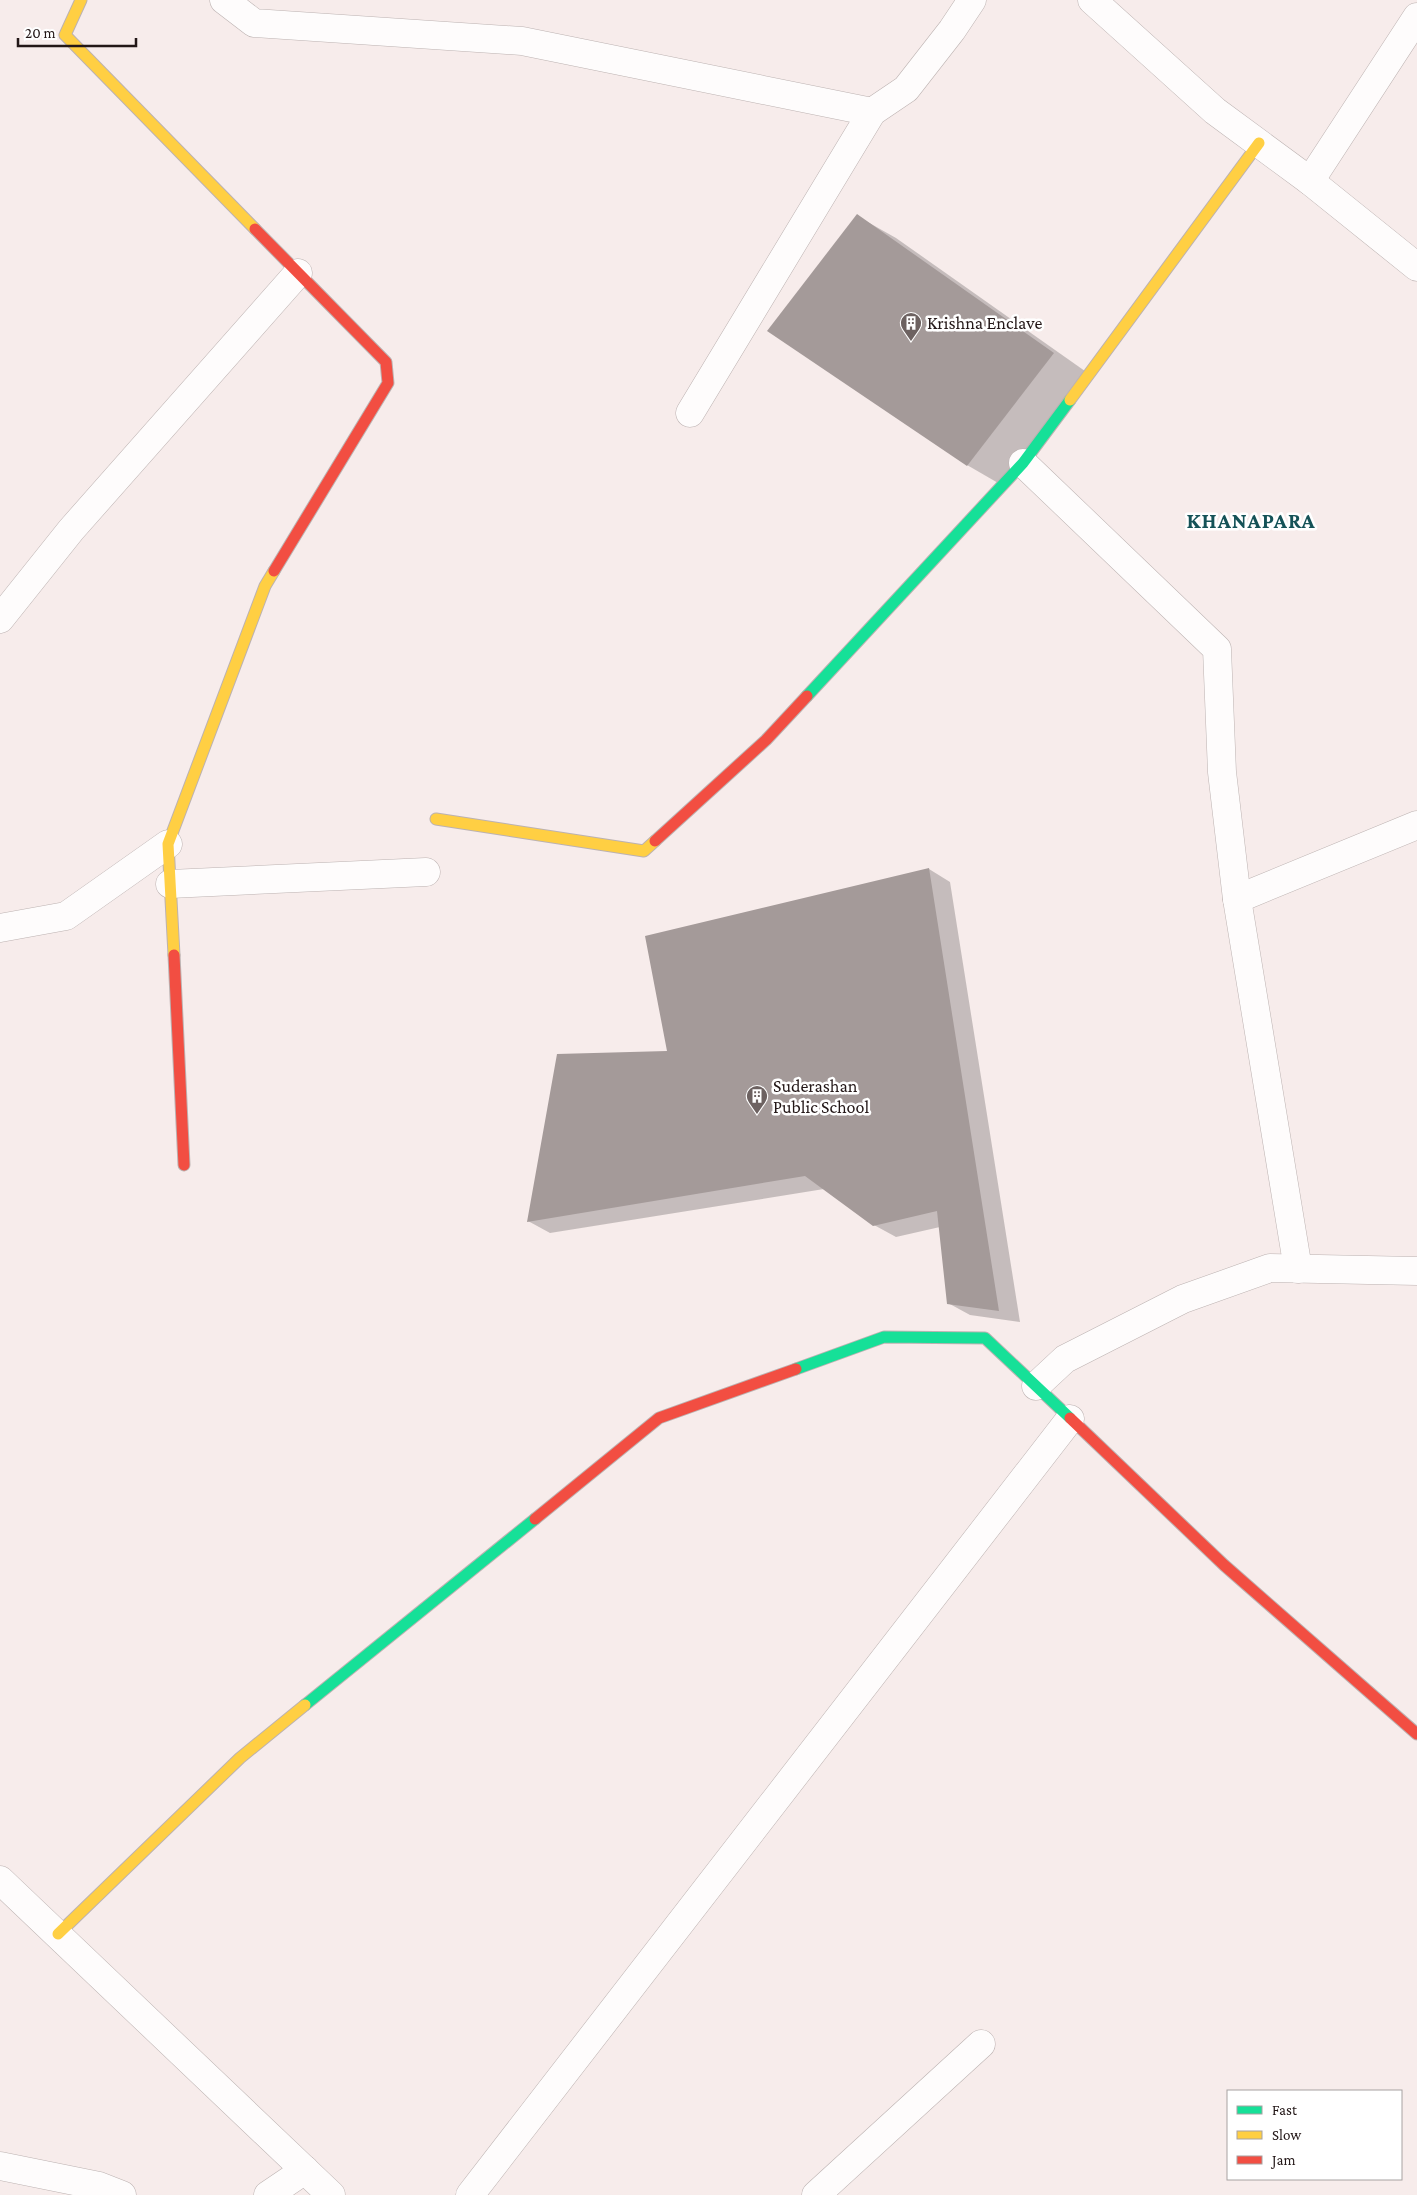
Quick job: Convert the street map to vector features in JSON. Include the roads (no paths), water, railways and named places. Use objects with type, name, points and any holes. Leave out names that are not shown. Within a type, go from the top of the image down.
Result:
[{"type":"street","points":[[81,0],[65,35],[386,362],[388,383],[265,586],[168,844],[184,1165]]},
{"type":"street","points":[[224,0],[254,23],[522,41],[872,112]]},
{"type":"street","points":[[690,413],[872,112],[906,89],[952,30],[972,0]]},
{"type":"street","points":[[1092,0],[1215,111],[1310,181],[1417,267]]},
{"type":"street","points":[[1310,181],[1417,17]]},
{"type":"street","points":[[436,819],[644,851],[766,740],[1023,463],[1259,144]]},
{"type":"street","points":[[0,619],[71,530],[298,272]]},
{"type":"street","points":[[1023,463],[1217,649],[1222,772],[1237,899],[1298,1269]]},
{"type":"street","points":[[1237,899],[1417,825]]},
{"type":"street","points":[[0,928],[66,916],[168,844]]},
{"type":"street","points":[[170,884],[426,872]]},
{"type":"street","points":[[1036,1386],[1065,1359],[1183,1299],[1270,1268],[1417,1271]]},
{"type":"street","points":[[58,1934],[240,1758],[659,1418],[884,1337],[985,1338],[1224,1565],[1417,1734]]},
{"type":"street","points":[[470,2195],[1070,1419]]},
{"type":"street","points":[[0,1880],[331,2195]]},
{"type":"street","points":[[816,2195],[980,2044]]},
{"type":"street","points":[[0,2166],[99,2186],[122,2195]]},
{"type":"street","points":[[268,2195],[305,2170]]},
{"type":"place","name":"Krishna Enclave","points":[[911,342]]},
{"type":"place","name":"Suderashan Public School","points":[[757,1115]]},
{"type":"district","name":"KHANAPARA","points":[[1251,520]]}]
